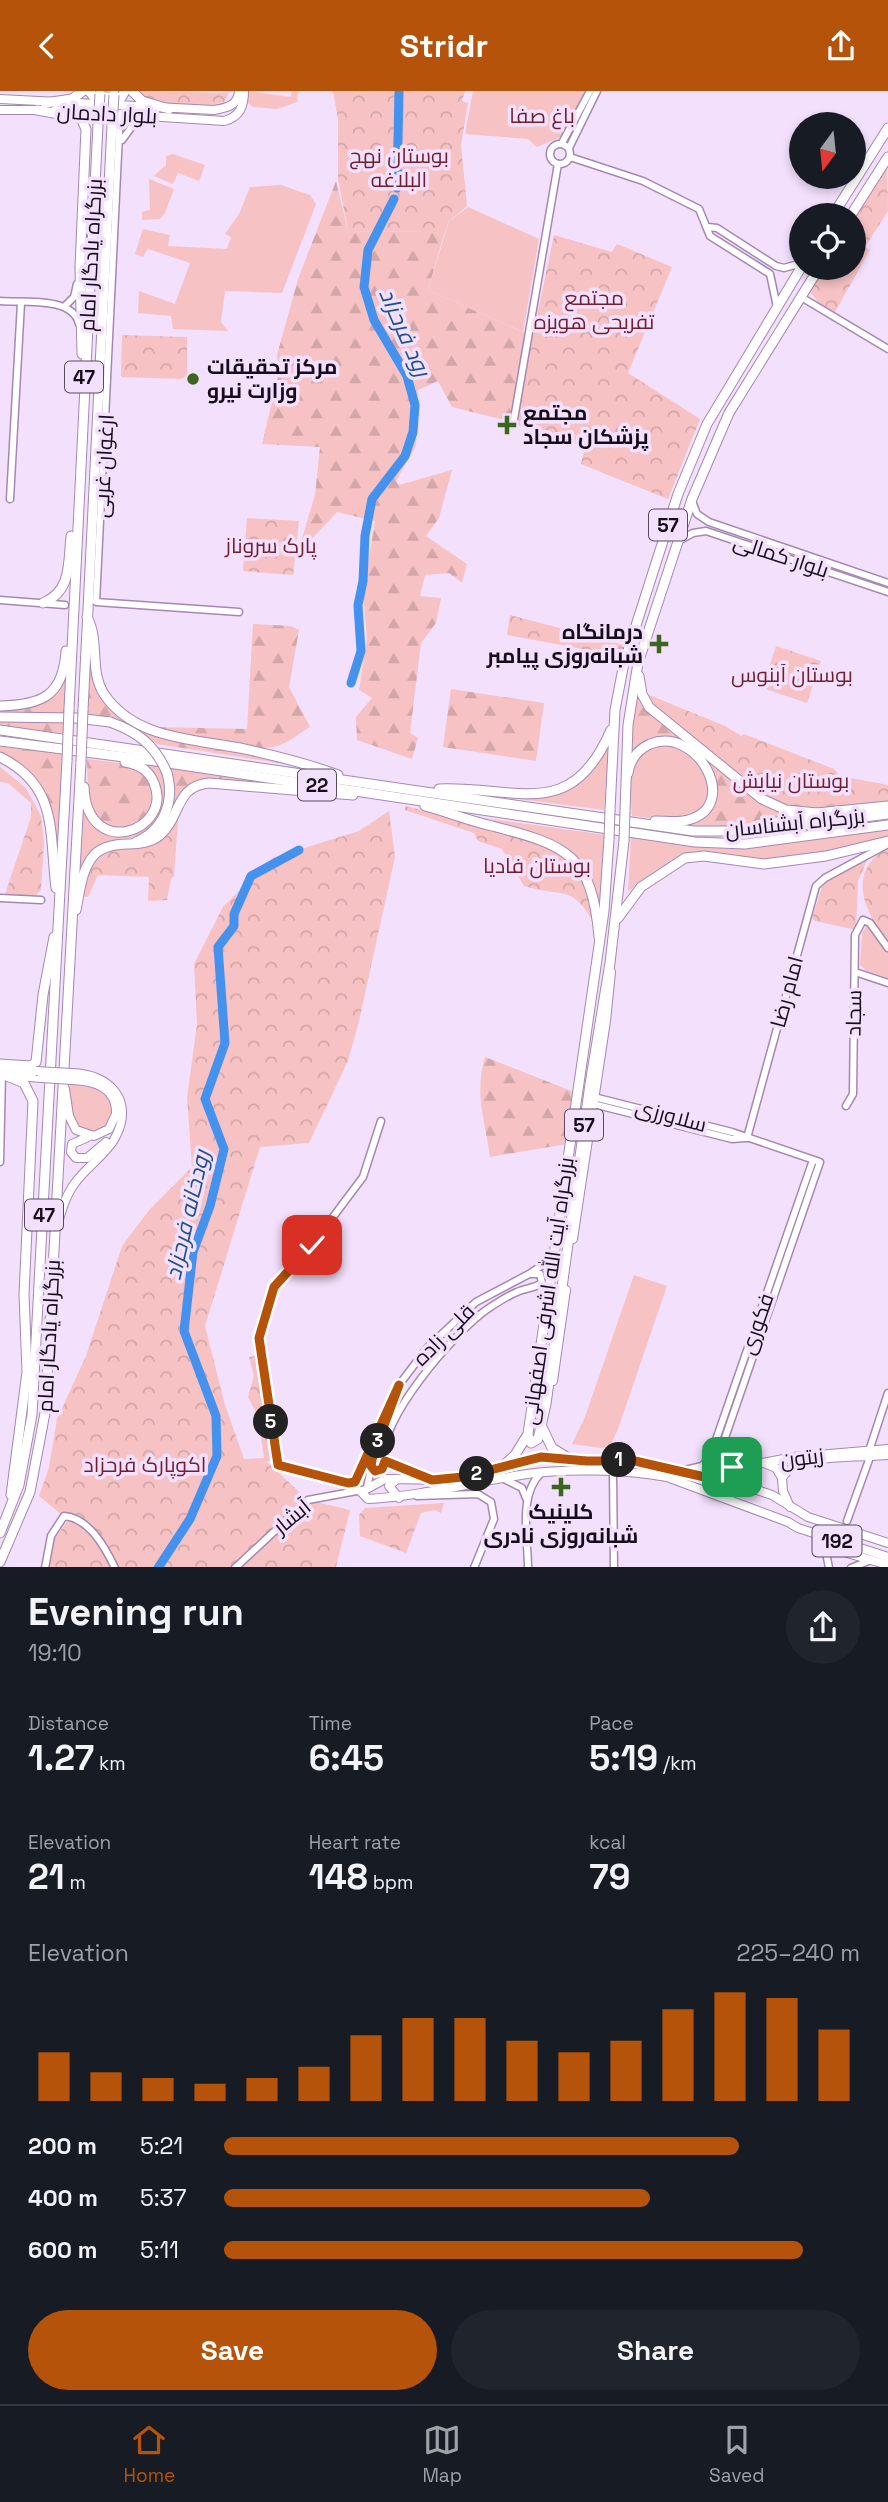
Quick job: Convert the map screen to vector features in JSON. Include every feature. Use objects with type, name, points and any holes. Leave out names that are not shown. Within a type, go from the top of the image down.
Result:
[{"type":"highway","points":[[41,106],[72,99],[83,91]]},
{"type":"highway","points":[[89,91],[93,96],[121,98],[125,91]]},
{"type":"highway","points":[[132,91],[147,103],[169,113]]},
{"type":"highway","name":"بزرگراه یادگار امام","points":[[0,1533],[21,1476],[32,1415],[74,629],[83,370],[100,93]]},
{"type":"highway","name":"بزرگراه یادگار امام","points":[[0,1562],[25,1508],[42,1438],[54,1290],[55,1237],[69,1079],[72,892],[81,762],[86,615],[114,93]]},
{"type":"highway","points":[[41,106],[81,118],[86,129],[79,334],[83,370]]},
{"type":"highway","points":[[841,203],[888,128]]},
{"type":"highway","points":[[859,203],[888,159]]},
{"type":"highway","name":"بزرگراه آیت الله اشرفی اصفهانی","points":[[528,1436],[599,937],[609,839],[614,722],[628,644],[694,451],[728,386],[793,280]]},
{"type":"highway","name":"بزرگراه آیت الله اشرفی اصفهانی","points":[[541,1425],[584,1121],[610,963],[624,841],[622,816],[628,725],[638,663],[692,499],[729,413],[812,280]]},
{"type":"highway","points":[[43,603],[53,599],[65,585],[77,507]]},
{"type":"highway","points":[[0,706],[38,702],[57,686],[64,667],[73,615]]},
{"type":"highway","points":[[86,615],[93,628],[99,685],[110,701],[133,720],[170,736],[279,757],[356,781]]},
{"type":"highway","points":[[638,663],[642,694],[654,712],[762,799],[795,812],[817,813]]},
{"type":"highway","points":[[0,717],[76,718],[110,722],[128,729],[154,748],[167,773],[170,792],[164,816],[149,834],[131,844]]},
{"type":"highway","points":[[416,790],[458,788],[531,794],[554,792],[579,779],[592,765],[614,722]]},
{"type":"highway","name":"22","points":[[0,730],[416,790],[622,816]]},
{"type":"highway","name":"22","points":[[0,741],[381,794]]},
{"type":"highway","points":[[622,816],[678,822],[693,819],[709,804],[713,783],[703,762],[690,750],[676,744],[658,742],[645,747],[632,759],[625,797]]},
{"type":"highway","points":[[81,762],[86,808],[96,823],[115,832],[137,829],[147,821],[154,809],[157,795],[152,779],[141,767],[100,754]]},
{"type":"highway","points":[[0,757],[24,772],[44,800],[52,829],[59,913],[43,995],[36,1062],[31,1066],[1,1070]]},
{"type":"highway","points":[[71,937],[89,862],[104,848],[148,842],[159,835],[169,824],[182,795],[204,784],[343,795],[381,794],[528,836],[565,852],[581,868],[593,890],[599,937]]},
{"type":"highway","name":"بزرگراه آبشناسان","points":[[381,794],[695,842],[745,844],[888,825]]},
{"type":"highway","points":[[718,833],[817,813],[888,806]]},
{"type":"highway","name":"بزرگراه آبشناسان","points":[[622,816],[718,833],[756,831],[888,814]]},
{"type":"highway","points":[[615,922],[641,887],[685,858],[704,856],[764,864],[818,858],[888,842]]},
{"type":"highway","points":[[1,1070],[24,1083],[33,1101],[24,1294],[27,1372],[9,1512]]},
{"type":"highway","points":[[503,1466],[528,1436],[531,1443],[535,1443],[541,1425]]},
{"type":"highway","points":[[541,1425],[552,1448],[570,1459]]},
{"type":"main road","points":[[241,91],[244,101],[234,118],[214,120],[214,110],[230,107],[241,91]]},
{"type":"main road","name":"بلوار دادمان","points":[[0,99],[120,114],[214,110]]},
{"type":"main road","name":"بلوار دادمان","points":[[0,110],[41,106],[169,113],[214,120]]},
{"type":"main road","points":[[546,1404],[556,1367],[611,983],[610,963]]},
{"type":"main road","points":[[1,1070],[98,1084],[115,1101],[116,1114],[111,1127],[94,1136],[74,1141],[71,1148],[74,1157],[88,1158],[118,1128]]},
{"type":"main road","points":[[55,1237],[68,1193],[112,1142],[123,1111],[116,1090],[101,1078],[69,1079]]},
{"type":"main road","points":[[69,1079],[74,1127],[94,1136]]},
{"type":"main road","name":"زیتون","points":[[790,1507],[783,1491],[782,1478],[787,1470],[800,1462],[870,1454],[888,1449]]},
{"type":"main road","name":"زیتون","points":[[718,1459],[732,1467],[794,1457],[888,1455]]},
{"type":"main road","name":"192","points":[[888,1543],[808,1517],[762,1492],[683,1470],[635,1461],[541,1457],[463,1477],[432,1480],[385,1479],[364,1488],[363,1496],[368,1499],[415,1496],[542,1472],[613,1472],[667,1477],[812,1533],[888,1557]]},
{"type":"main road","points":[[763,1463],[776,1468],[782,1478]]},
{"type":"main road","points":[[397,1479],[389,1486],[399,1498]]},
{"type":"main road","points":[[754,1509],[764,1507],[766,1500],[762,1492]]},
{"type":"main road","points":[[788,1522],[775,1513],[773,1508],[779,1503],[790,1507]]},
{"type":"main road","points":[[812,1533],[824,1542],[888,1565]]},
{"type":"street","points":[[513,425],[558,164],[550,153],[554,146],[562,143],[590,91]]},
{"type":"street","points":[[558,164],[564,164],[570,157],[569,148],[597,91]]},
{"type":"street","points":[[120,145],[133,125],[169,113]]},
{"type":"street","name":"ارغوان غربی","points":[[120,114],[96,602],[239,612]]},
{"type":"street","points":[[562,143],[569,148]]},
{"type":"street","points":[[570,157],[643,181],[699,209],[710,236],[770,274],[777,307]]},
{"type":"street","points":[[708,227],[717,228],[776,266],[789,267]]},
{"type":"street","points":[[770,274],[775,273],[776,266]]},
{"type":"street","points":[[65,306],[74,297],[80,267]]},
{"type":"street","points":[[801,297],[888,349]]},
{"type":"street","points":[[0,301],[65,306],[77,317],[79,334]]},
{"type":"street","points":[[10,499],[21,303]]},
{"type":"street","points":[[677,544],[682,537],[699,532],[694,523],[701,519],[692,499]]},
{"type":"street","name":"بلوار کمالی","points":[[701,519],[888,583]]},
{"type":"street","name":"بلوار کمالی","points":[[699,532],[706,531],[888,592]]},
{"type":"street","points":[[0,600],[65,605]]},
{"type":"street","name":"امام رضا","points":[[747,1138],[816,887],[825,878],[888,842]]},
{"type":"street","points":[[846,851],[852,856],[851,864]]},
{"type":"street","points":[[0,898],[41,900]]},
{"type":"street","name":"سجاد","points":[[846,1106],[853,1094],[855,935],[863,920],[870,923],[888,948]]},
{"type":"street","points":[[855,972],[888,983]]},
{"type":"street","points":[[0,1161],[1,1070]]},
{"type":"street","name":"سلاورزی","points":[[594,1100],[747,1138],[817,1161]]},
{"type":"street","name":"قلی زاده","points":[[381,1121],[363,1177],[318,1237],[274,1287],[268,1303],[259,1340],[276,1462],[352,1483],[357,1480],[369,1446],[399,1385],[427,1348],[476,1302],[553,1258]]},
{"type":"street","name":"فکوری","points":[[722,1481],[716,1468],[718,1459],[817,1161]]},
{"type":"street","name":"فکوری","points":[[683,1470],[700,1467],[710,1457],[817,1161]]},
{"type":"street","points":[[529,1274],[538,1273],[543,1280],[539,1285],[529,1288]]},
{"type":"street","points":[[529,1288],[541,1292],[545,1311]]},
{"type":"street","name":"قلی زاده","points":[[385,1461],[383,1454],[388,1436],[429,1367],[478,1316],[509,1296],[529,1288]]},
{"type":"street","points":[[364,1488],[399,1385]]},
{"type":"street","points":[[847,1521],[888,1393]]},
{"type":"street","points":[[371,1466],[379,1470],[384,1467],[385,1461],[432,1480]]},
{"type":"street","points":[[528,1567],[527,1500],[531,1484],[542,1472]]},
{"type":"street","points":[[613,1472],[614,1567]]},
{"type":"street","points":[[503,1479],[523,1489],[527,1500]]},
{"type":"street","name":"آبشار","points":[[235,1567],[308,1500],[364,1488]]},
{"type":"street","points":[[415,1496],[478,1494],[491,1501],[494,1519],[474,1567]]},
{"type":"street","points":[[46,1567],[51,1536],[64,1516],[74,1517],[95,1535],[115,1567]]},
{"type":"street","points":[[824,1542],[829,1567]]},
{"type":"street","points":[[851,1567],[871,1560]]},
{"type":"green space","points":[[135,91],[230,91],[224,102],[178,107],[155,102]]},
{"type":"green space","points":[[246,91],[291,97],[292,91],[298,91],[297,102],[277,109],[253,107],[246,101]]},
{"type":"green space","name":"بوستان نهج البلاغه","points":[[333,91],[465,91],[462,101],[468,103],[461,145],[467,206],[449,221],[443,238],[435,232],[348,231],[338,179],[338,119]]},
{"type":"green space","name":"باغ صفا","points":[[473,91],[588,91],[565,135],[537,147],[528,139],[465,134]]},
{"type":"green space","points":[[173,154],[205,165],[199,181],[178,173],[173,184],[154,176],[166,165],[166,156]]},
{"type":"green space","points":[[887,164],[888,211],[866,245],[866,203],[862,203]]},
{"type":"green space","points":[[149,179],[174,189],[160,219],[142,220],[142,212],[150,210]]},
{"type":"green space","points":[[336,181],[348,231],[435,232],[443,238],[428,290],[525,333],[512,422],[452,407],[438,381],[418,390],[416,446],[396,481],[399,485],[452,470],[439,518],[426,536],[467,564],[462,583],[449,573],[425,575],[420,596],[441,598],[436,623],[421,643],[410,733],[418,738],[412,759],[357,740],[356,717],[372,698],[359,690],[367,639],[363,594],[375,521],[337,512],[308,543],[300,545],[315,495],[320,447],[262,444],[279,372],[277,355],[298,279]]},
{"type":"green space","points":[[281,185],[310,195],[316,204],[282,293],[225,291],[221,322],[228,331],[173,329],[171,316],[138,313],[139,291],[175,304],[190,263],[148,249],[143,257],[135,254],[143,229],[170,235],[168,246],[227,249],[231,237],[225,234],[239,214],[250,187]]},
{"type":"green space","points":[[468,207],[539,239],[523,332],[428,290],[449,221]]},
{"type":"green space","name":"مجتمع تفریحی هویزه","points":[[554,235],[612,252],[617,244],[672,267],[628,373],[700,419],[668,499],[581,464],[585,447],[518,425],[515,420]]},
{"type":"green space","points":[[816,280],[853,280],[835,312],[819,303],[810,292]]},
{"type":"green space","points":[[122,335],[187,337],[187,376],[181,379],[121,377]]},
{"type":"green space","name":"پارک سروناز","points":[[247,518],[299,521],[293,575],[243,571]]},
{"type":"green space","points":[[510,615],[624,645],[620,660],[578,648],[507,635]]},
{"type":"green space","points":[[253,624],[291,626],[299,630],[289,687],[310,727],[281,745],[248,748],[215,744],[154,727],[247,729]]},
{"type":"green space","points":[[92,631],[97,682],[133,722],[317,769],[157,744],[126,722],[88,714]]},
{"type":"green space","name":"بوستان آبنوس","points":[[776,646],[821,661],[807,703],[762,688]]},
{"type":"green space","points":[[67,662],[64,713],[0,713],[0,708],[40,703]]},
{"type":"green space","points":[[451,689],[544,703],[536,761],[443,747]]},
{"type":"green space","points":[[639,689],[802,815],[726,826],[691,826],[650,821],[677,823],[711,805],[706,763],[665,740],[631,758],[632,708]]},
{"type":"green space","name":"بوستان نیایش","points":[[642,692],[725,726],[741,736],[744,734],[834,769],[840,776],[888,785],[888,803],[796,811],[765,799],[658,713]]},
{"type":"green space","points":[[0,717],[65,718],[64,733],[0,727]]},
{"type":"green space","points":[[611,736],[604,810],[457,791],[537,797],[594,767],[603,755]]},
{"type":"green space","points":[[657,744],[687,752],[703,772],[711,792],[699,813],[674,821],[632,816],[630,782],[633,767]]},
{"type":"green space","points":[[0,746],[63,754],[57,874],[48,803],[0,755]]},
{"type":"green space","points":[[87,759],[129,764],[149,778],[154,803],[135,826],[105,826],[88,801]]},
{"type":"green space","points":[[161,763],[165,796],[159,816],[145,832],[102,845],[76,898],[82,792],[140,764]]},
{"type":"green space","points":[[169,765],[330,791],[199,780],[185,789],[164,820],[171,773]]},
{"type":"green space","points":[[0,767],[26,788],[41,816],[44,842],[41,890],[35,896],[5,894],[31,817],[31,803],[8,783],[0,782]]},
{"type":"green space","points":[[179,806],[174,876],[167,900],[148,901],[149,877],[98,875],[88,897],[82,896],[92,868],[98,860],[114,850],[153,843]]},
{"type":"green space","name":"بوستان فادیا","points":[[405,806],[504,831],[554,852],[572,865],[585,880],[596,928],[574,898],[524,886],[502,849],[478,841],[474,833],[405,810]]},
{"type":"green space","name":"اکوپارک فرحزاد","points":[[389,811],[395,857],[348,1061],[309,1143],[260,1147],[205,1326],[225,1405],[244,1459],[264,1458],[258,1416],[248,1397],[254,1376],[249,1357],[256,1356],[270,1461],[267,1462],[308,1500],[350,1510],[336,1567],[47,1567],[53,1541],[68,1520],[39,1496],[49,1467],[57,1419],[86,1356],[122,1246],[150,1209],[192,1167],[187,1098],[197,1024],[194,964],[223,907],[272,858],[359,831]]},
{"type":"green space","points":[[484,818],[606,835],[600,919],[597,894],[589,875],[578,860],[546,839]]},
{"type":"green space","points":[[888,829],[888,839],[782,861],[683,856],[628,891],[631,837],[686,845]]},
{"type":"green space","points":[[888,846],[888,945],[867,906],[863,881],[866,869],[874,857]]},
{"type":"green space","points":[[869,856],[858,881],[856,930],[815,921],[812,918],[823,884]]},
{"type":"green space","points":[[867,925],[888,953],[888,978],[867,971],[860,965],[862,933]]},
{"type":"green space","points":[[485,1057],[574,1092],[567,1144],[490,1157],[480,1095]]},
{"type":"green space","points":[[69,1084],[104,1090],[114,1107],[109,1125],[93,1133],[79,1129],[70,1114]]},
{"type":"green space","points":[[634,1275],[667,1286],[618,1429],[609,1449],[572,1444],[585,1417]]},
{"type":"green space","points":[[444,1503],[441,1513],[434,1510],[421,1513],[406,1553],[360,1536],[359,1515],[365,1508]]},
{"type":"waterway","name":"رود فرحزاد","points":[[397,188],[399,91]]},
{"type":"waterway","name":"رود فرحزاد","points":[[351,683],[361,651],[358,605],[372,499],[405,456],[413,432],[415,405],[407,376],[374,320],[364,287],[368,250],[394,199]]},
{"type":"waterway","name":"رودخانه فرحزاد","points":[[159,1567],[190,1519],[217,1456],[216,1416],[184,1331],[193,1252],[210,1206],[224,1149],[205,1099],[225,1043],[218,947],[234,926],[234,914],[251,876],[299,850]]},
{"type":"place","name":"مرکز تحقیقات وزارت نیرو","points":[[193,379]]},
{"type":"place","name":"مجتمع پزشکان سجاد","points":[[507,425]]},
{"type":"place","name":"درمانگاه شبانه‌روزی پیامبر","points":[[659,644]]},
{"type":"place","name":"کلینیک شبانه‌روزی نادری","points":[[561,1487]]},
{"type":"route","points":[[312,1245],[274,1287],[259,1338],[275,1460],[278,1465],[348,1483],[355,1482],[369,1446],[399,1385],[394,1407],[371,1462],[375,1471],[384,1467],[385,1461],[432,1480],[450,1480],[541,1457],[635,1461],[722,1481],[717,1474],[718,1459],[732,1467]]}]
